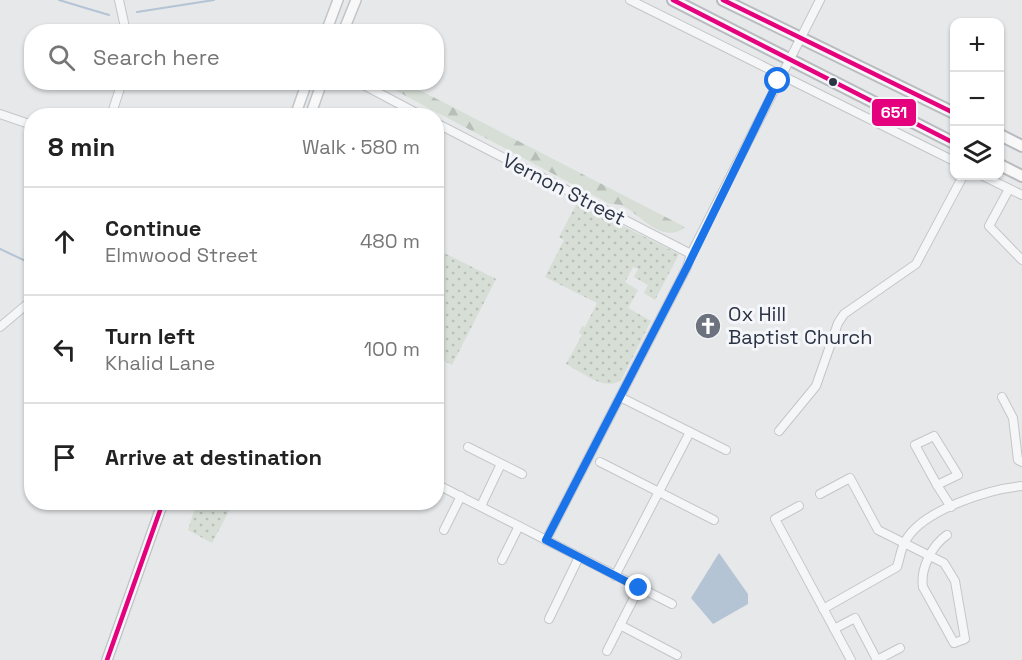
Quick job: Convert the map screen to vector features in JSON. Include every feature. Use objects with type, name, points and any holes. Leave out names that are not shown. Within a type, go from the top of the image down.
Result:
[{"type":"highway","points":[[673,0],[950,141]]},
{"type":"highway","points":[[723,0],[950,111]]},
{"type":"highway","points":[[1004,137],[1022,146]]},
{"type":"highway","points":[[1004,167],[1022,176]]},
{"type":"main road","points":[[329,24],[338,0]]},
{"type":"main road","points":[[346,24],[356,0]]},
{"type":"main road","points":[[298,108],[304,90]]},
{"type":"main road","points":[[313,108],[319,90]]},
{"type":"main road","points":[[106,660],[160,510]]},
{"type":"street","points":[[119,0],[124,24]]},
{"type":"street","points":[[630,0],[950,159]]},
{"type":"street","points":[[546,540],[687,267],[691,254],[820,0]]},
{"type":"street","points":[[114,108],[119,90]]},
{"type":"street","points":[[373,90],[407,108]]},
{"type":"street","points":[[0,114],[24,122]]},
{"type":"street","name":"Vernon Street","points":[[444,127],[691,254]]},
{"type":"street","points":[[779,431],[816,386],[838,323],[844,314],[916,264],[961,180]]},
{"type":"street","points":[[991,180],[1022,195]]},
{"type":"street","points":[[1009,189],[989,226],[1022,260]]},
{"type":"street","points":[[1009,246],[1022,252]]},
{"type":"street","points":[[0,327],[24,307]]},
{"type":"street","points":[[620,397],[726,450]]},
{"type":"street","points":[[1002,397],[1013,418],[1018,460],[1022,462]]},
{"type":"street","points":[[615,576],[690,432]]},
{"type":"street","points":[[937,485],[958,475],[934,436],[915,445],[937,485],[951,507]]},
{"type":"street","points":[[468,447],[522,474]]},
{"type":"street","points":[[600,462],[714,520]]},
{"type":"street","points":[[480,506],[501,464]]},
{"type":"street","points":[[820,494],[850,478],[878,530],[904,541],[930,554],[944,563],[955,581],[965,639],[954,643],[923,587],[922,579],[930,554],[938,542],[947,535]]},
{"type":"street","points":[[823,609],[897,567],[904,541],[919,526],[951,507],[980,494],[1022,486]]},
{"type":"street","points":[[444,488],[672,604]]},
{"type":"street","points":[[444,530],[461,496]]},
{"type":"street","points":[[799,507],[775,519],[851,660]]},
{"type":"street","points":[[502,560],[519,526]]},
{"type":"street","points":[[549,619],[579,557]]},
{"type":"street","points":[[607,651],[639,588]]},
{"type":"street","points":[[834,629],[855,618],[877,660],[900,648]]},
{"type":"street","points":[[620,625],[677,655]]},
{"type":"green space","points":[[395,90],[420,90],[685,227],[677,232],[661,231],[623,206],[610,204],[444,116],[444,108],[429,108]]},
{"type":"green space","points":[[577,203],[679,254],[655,300],[644,293],[648,285],[634,277],[638,269],[633,267],[625,282],[638,290],[628,308],[651,321],[621,380],[615,383],[608,384],[594,380],[566,364],[582,335],[579,333],[582,326],[585,327],[597,303],[545,277],[564,240],[559,237]]},
{"type":"green space","points":[[444,253],[496,279],[452,365],[444,361]]},
{"type":"green space","points":[[194,510],[229,510],[212,543],[188,530]]},
{"type":"water","points":[[719,553],[748,594],[748,604],[713,624],[691,598]]},
{"type":"waterway","points":[[59,0],[109,15]]},
{"type":"waterway","points":[[137,12],[214,0]]},
{"type":"waterway","points":[[0,249],[24,260]]},
{"type":"transit line","name":"651","points":[[673,0],[950,141]]},
{"type":"transit line","name":"651","points":[[723,0],[950,111]]},
{"type":"transit line","name":"651","points":[[107,660],[160,510]]},
{"type":"place","name":"Ox Hill Baptist Church","points":[[708,326]]},
{"type":"route","points":[[639,588],[546,540],[687,267],[691,254],[778,81]]}]
